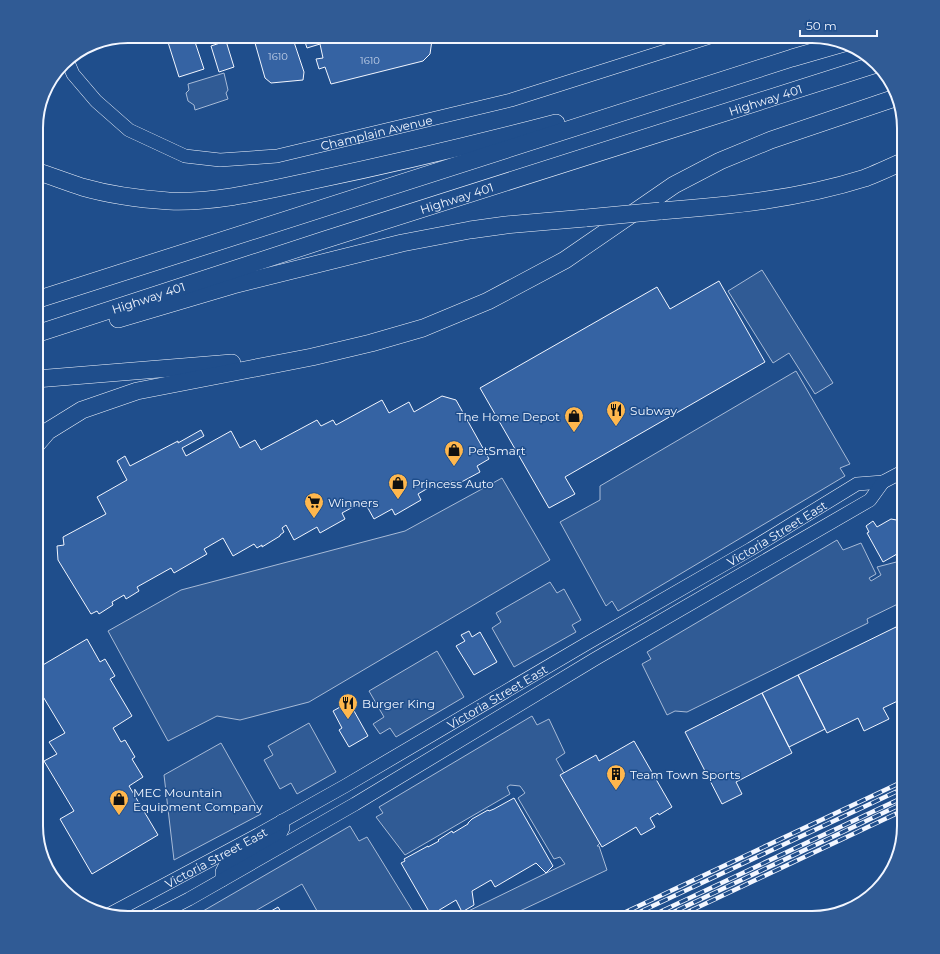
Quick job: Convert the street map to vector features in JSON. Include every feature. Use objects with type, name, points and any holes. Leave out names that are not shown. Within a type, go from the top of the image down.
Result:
[{"type":"highway","points":[[43,173],[82,187],[113,194],[170,201],[205,200],[258,192],[397,163],[555,123],[834,46]]},
{"type":"highway","points":[[43,298],[792,58]]},
{"type":"highway","name":"Highway 401","points":[[43,332],[324,240],[870,66]]},
{"type":"highway","points":[[43,437],[48,431],[82,410],[137,391],[312,357],[423,328],[488,301],[565,260],[674,185],[720,161],[771,140],[891,99]]},
{"type":"highway","points":[[43,337],[81,329],[233,285],[402,243],[470,230],[506,225],[703,208],[770,200],[838,186],[866,177],[897,164]]},
{"type":"highway","points":[[43,378],[312,357]]},
{"type":"main road","name":"Champlain Avenue","points":[[70,66],[73,74],[96,101],[129,130],[186,156],[220,160],[277,156],[511,100],[691,43]]},
{"type":"main road","name":"Victoria Street East","points":[[117,910],[254,837],[352,782],[751,549],[857,484],[883,482],[897,475]]},
{"type":"main road","name":"Victoria Street East","points":[[165,911],[355,804],[600,656],[870,500],[883,482]]},
{"type":"main road","points":[[222,880],[222,872],[225,866],[280,834],[283,828],[282,821]]},
{"type":"shaded area","points":[[224,73],[228,90],[226,93],[228,99],[195,110],[194,105],[188,101],[186,93],[189,90],[188,84]]},
{"type":"shaded area","points":[[762,270],[833,383],[815,394],[789,353],[773,363],[728,291]]},
{"type":"shaded area","points":[[796,371],[850,464],[840,468],[845,476],[618,611],[612,601],[606,606],[560,522],[600,500],[600,486]]},
{"type":"shaded area","points":[[502,478],[550,560],[309,702],[240,720],[217,716],[168,741],[108,631],[181,590],[405,531]]},
{"type":"shaded area","points":[[837,540],[843,550],[861,543],[876,574],[869,578],[871,581],[881,575],[877,567],[897,562],[897,604],[867,619],[868,623],[687,712],[675,711],[667,715],[642,664],[651,659],[647,652]]},
{"type":"shaded area","points":[[550,582],[557,593],[564,589],[581,620],[572,625],[576,632],[514,667],[492,628],[501,622],[496,613]]},
{"type":"shaded area","points":[[437,651],[464,697],[396,737],[390,728],[380,734],[373,724],[384,717],[369,691]]},
{"type":"shaded area","points":[[532,716],[537,725],[549,719],[565,753],[556,759],[602,841],[597,846],[599,846],[607,870],[520,911],[468,911],[565,864],[560,857],[554,859],[518,798],[525,793],[520,786],[510,785],[507,787],[510,794],[405,855],[376,817],[383,813],[379,807]]},
{"type":"shaded area","points":[[309,723],[336,772],[297,794],[291,783],[280,789],[264,760],[273,755],[268,746]]},
{"type":"shaded area","points":[[221,743],[261,814],[174,860],[164,775]]},
{"type":"shaded area","points":[[350,826],[359,841],[367,837],[413,911],[317,911],[302,884],[255,911],[203,911]]},
{"type":"building","points":[[168,43],[195,43],[204,69],[179,77]]},
{"type":"building","points":[[220,43],[227,43],[234,67],[219,72],[211,46]]},
{"type":"building","points":[[255,43],[294,43],[304,72],[303,80],[271,83],[265,78]]},
{"type":"building","points":[[305,43],[432,43],[430,54],[423,61],[331,84],[325,67],[319,69],[316,59],[323,58],[320,44],[307,48]]},
{"type":"building","name":"The Home Depot","points":[[719,281],[765,362],[565,477],[575,494],[549,508],[480,388],[657,287],[670,309]]},
{"type":"building","points":[[442,396],[456,400],[489,459],[477,466],[480,472],[454,486],[452,481],[438,489],[435,484],[418,494],[421,500],[395,515],[392,509],[374,519],[364,501],[342,513],[345,519],[320,533],[317,527],[294,540],[286,525],[282,528],[284,532],[280,536],[262,547],[262,545],[257,548],[254,544],[233,556],[223,538],[204,549],[207,554],[174,573],[171,568],[137,587],[139,591],[126,599],[124,595],[112,602],[113,605],[99,614],[97,611],[91,614],[58,560],[57,546],[64,545],[63,537],[106,514],[97,497],[127,480],[117,461],[125,456],[130,466],[201,430],[204,436],[182,448],[186,456],[231,431],[240,448],[255,440],[261,450],[317,420],[321,426],[333,420],[336,425],[382,400],[389,413],[409,402],[414,412]]},
{"type":"building","points":[[891,519],[897,520],[897,554],[883,562],[867,533],[869,532],[866,526],[873,521],[877,527]]},
{"type":"building","points":[[896,627],[897,629],[897,701],[883,708],[889,719],[864,731],[858,718],[827,733],[798,675]]},
{"type":"building","points":[[469,631],[472,637],[480,632],[497,662],[474,675],[456,646],[465,641],[461,635]]},
{"type":"building","points":[[87,639],[100,662],[105,659],[115,676],[110,679],[132,716],[113,728],[121,742],[125,740],[135,757],[132,759],[143,777],[129,786],[158,835],[92,874],[60,819],[74,811],[44,761],[57,754],[49,742],[65,733],[43,697],[43,665]]},
{"type":"building","points":[[798,675],[825,729],[789,747],[762,693]]},
{"type":"building","points":[[762,693],[792,753],[736,782],[742,794],[722,804],[685,732]]},
{"type":"building","name":"Burger King","points":[[349,702],[368,736],[349,747],[339,730],[342,728],[333,711]]},
{"type":"building","name":"Team Town Sports","points":[[634,741],[672,807],[659,815],[658,813],[650,818],[655,827],[641,835],[636,827],[602,847],[560,775],[596,755],[599,761]]},
{"type":"building","points":[[514,798],[553,866],[546,873],[536,863],[495,887],[491,880],[472,891],[474,905],[464,911],[462,911],[456,900],[438,911],[429,911],[401,863],[405,861],[404,859],[439,841],[438,840],[452,831],[453,833],[468,824],[472,819],[488,810],[494,809]]},
{"type":"building","points":[[278,907],[281,911],[271,911]]},
{"type":"railway","points":[[628,911],[897,784]]},
{"type":"railway","points":[[642,911],[897,791]]},
{"type":"railway","points":[[662,911],[897,800]]},
{"type":"railway","points":[[676,911],[897,806]]},
{"type":"railway","points":[[690,911],[897,813]]},
{"type":"place","name":"Subway","points":[[616,427]]},
{"type":"place","name":"The Home Depot","points":[[574,433]]},
{"type":"place","name":"PetSmart","points":[[454,467]]},
{"type":"place","name":"Princess Auto","points":[[398,500]]},
{"type":"place","name":"Winners","points":[[314,519]]},
{"type":"place","name":"Burger King","points":[[348,720]]},
{"type":"place","name":"Team Town Sports","points":[[616,791]]},
{"type":"place","name":"MEC Mountain Equipment Company","points":[[119,816]]}]
